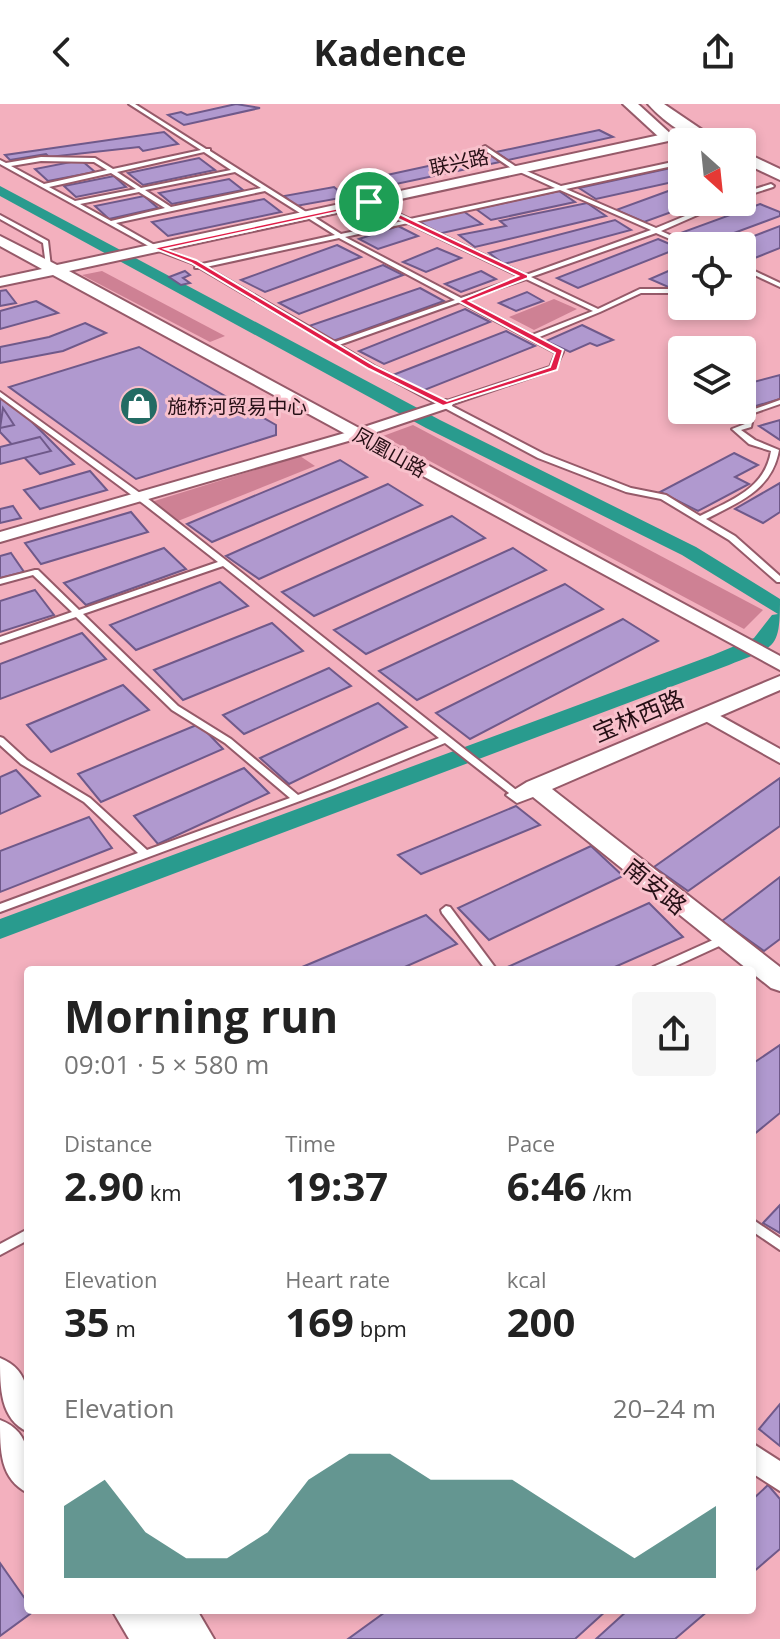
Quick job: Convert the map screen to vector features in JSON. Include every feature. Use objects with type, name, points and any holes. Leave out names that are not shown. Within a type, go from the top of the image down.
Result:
[{"type":"main road","points":[[630,104],[668,129]]},
{"type":"main road","points":[[655,104],[673,128]]},
{"type":"main road","points":[[756,167],[777,183]]},
{"type":"main road","points":[[756,176],[777,183]]},
{"type":"main road","points":[[0,1375],[24,1408]]},
{"type":"main road","points":[[0,1438],[24,1469]]},
{"type":"main road","points":[[136,1614],[154,1639]]},
{"type":"main road","points":[[175,1614],[193,1639]]},
{"type":"street","name":"联兴路","points":[[0,282],[52,268],[89,263],[668,141]]},
{"type":"street","name":"凤凰山路","points":[[2,243],[771,659]]},
{"type":"street","points":[[0,537],[357,434],[439,406]]},
{"type":"street","name":"宝林西路","points":[[526,791],[780,682]]},
{"type":"street","points":[[706,714],[780,757]]},
{"type":"street","name":"南安路","points":[[526,791],[780,981]]},
{"type":"street","points":[[756,1459],[780,1478]]},
{"type":"lane","points":[[132,104],[339,236],[560,352],[553,368],[439,406]]},
{"type":"lane","points":[[485,148],[520,170],[668,236]]},
{"type":"lane","points":[[44,186],[208,150]]},
{"type":"lane","points":[[3,163],[71,158],[95,160],[170,209]]},
{"type":"lane","points":[[3,163],[154,249],[194,262],[197,267],[439,406],[541,456],[629,490],[653,492],[702,518],[780,580]]},
{"type":"lane","points":[[197,267],[668,165]]},
{"type":"lane","points":[[75,203],[237,170]]},
{"type":"lane","points":[[756,190],[777,183]]},
{"type":"lane","points":[[110,223],[265,189]]},
{"type":"lane","points":[[369,202],[598,311]]},
{"type":"lane","points":[[333,345],[691,216]]},
{"type":"lane","points":[[0,217],[46,242],[52,268]]},
{"type":"lane","points":[[756,274],[780,285]]},
{"type":"lane","points":[[533,337],[640,291],[668,291]]},
{"type":"lane","points":[[0,394],[141,497],[479,764],[526,791]]},
{"type":"lane","points":[[702,518],[754,491],[775,463],[775,450],[752,442],[736,429],[748,425],[751,412],[780,402]]},
{"type":"lane","points":[[0,640],[224,563]]},
{"type":"lane","points":[[0,582],[35,572],[175,708],[228,741],[297,799]]},
{"type":"lane","points":[[0,740],[24,762],[87,800],[146,855]]},
{"type":"lane","points":[[0,908],[450,742]]},
{"type":"lane","points":[[446,910],[489,966]]},
{"type":"lane","points":[[666,966],[724,939]]},
{"type":"lane","points":[[756,1227],[780,1245]]},
{"type":"lane","points":[[0,1250],[24,1236]]},
{"type":"shaded area","points":[[102,271],[225,336],[210,342],[82,275]]},
{"type":"shaded area","points":[[554,299],[577,309],[534,330],[509,317]]},
{"type":"shaded area","points":[[413,425],[763,610],[744,629],[383,436]]},
{"type":"shaded area","points":[[300,456],[315,466],[173,523],[148,503]]},
{"type":"building","points":[[236,104],[260,108],[184,125],[168,115],[181,112],[187,115]]},
{"type":"building","points":[[599,130],[613,137],[508,160],[496,152]]},
{"type":"building","points":[[164,132],[178,144],[143,151],[139,147],[10,160],[5,155]]},
{"type":"building","points":[[488,153],[500,162],[363,191],[350,183]]},
{"type":"building","points":[[199,158],[215,170],[143,185],[128,173]]},
{"type":"building","points":[[81,160],[95,172],[48,181],[35,169]]},
{"type":"building","points":[[668,169],[668,183],[596,199],[579,188]]},
{"type":"building","points":[[114,176],[126,187],[76,197],[64,186]]},
{"type":"building","points":[[229,179],[243,190],[172,204],[159,193]]},
{"type":"building","points":[[334,187],[346,197],[296,206],[284,196]]},
{"type":"building","points":[[559,191],[575,202],[491,220],[476,209]]},
{"type":"building","points":[[668,191],[668,213],[644,222],[616,210]]},
{"type":"building","points":[[144,196],[158,208],[109,219],[95,206]]},
{"type":"building","points":[[264,199],[281,212],[168,236],[152,222]]},
{"type":"building","points":[[587,203],[606,216],[475,247],[459,235],[506,226],[500,221]]},
{"type":"building","points":[[760,204],[780,212],[780,216],[737,232],[683,232],[727,216],[756,216],[756,205]]},
{"type":"building","points":[[463,211],[482,224],[438,234],[419,221]]},
{"type":"building","points":[[615,220],[631,230],[504,264],[489,253]]},
{"type":"building","points":[[398,226],[418,236],[378,249],[359,239]]},
{"type":"building","points":[[780,226],[780,248],[756,257],[756,235]]},
{"type":"building","points":[[658,239],[668,243],[668,252],[578,288],[557,278]]},
{"type":"building","points":[[337,245],[361,257],[265,292],[241,280]]},
{"type":"building","points":[[437,248],[461,258],[426,272],[403,262]]},
{"type":"building","points":[[383,265],[403,275],[299,314],[279,303]]},
{"type":"building","points":[[185,271],[190,275],[183,278],[190,283],[181,285],[169,277]]},
{"type":"building","points":[[481,271],[496,279],[461,292],[445,284]]},
{"type":"building","points":[[668,271],[668,287],[650,279]]},
{"type":"building","points":[[420,288],[444,301],[333,341],[309,326]]},
{"type":"building","points":[[6,290],[16,303],[0,306],[0,291]]},
{"type":"building","points":[[527,292],[543,301],[516,311],[499,303]]},
{"type":"building","points":[[36,301],[58,313],[0,329],[0,311]]},
{"type":"building","points":[[465,309],[490,322],[384,364],[359,351]]},
{"type":"building","points":[[85,323],[106,333],[63,351],[0,363],[0,347],[49,337]]},
{"type":"building","points":[[582,325],[613,340],[597,346],[590,343],[570,352],[546,341]]},
{"type":"building","points":[[506,331],[535,346],[422,391],[393,375]]},
{"type":"building","name":"施桥河贸易中心","points":[[139,347],[276,425],[276,435],[136,479],[9,387]]},
{"type":"building","points":[[780,375],[780,399],[756,406],[756,381]]},
{"type":"building","points":[[6,396],[74,464],[40,474],[0,432],[0,398]]},
{"type":"building","points":[[3,408],[14,425],[0,428]]},
{"type":"building","points":[[780,420],[780,440],[759,426]]},
{"type":"building","points":[[40,437],[51,451],[0,464],[0,447]]},
{"type":"building","points":[[734,453],[758,465],[735,477],[749,484],[698,511],[660,492]]},
{"type":"building","points":[[340,460],[367,477],[212,542],[187,524]]},
{"type":"building","points":[[90,471],[107,490],[40,509],[24,490]]},
{"type":"building","points":[[780,483],[780,512],[763,523],[735,509]]},
{"type":"building","points":[[388,484],[422,505],[259,579],[226,556]]},
{"type":"building","points":[[13,506],[21,518],[0,523],[0,509]]},
{"type":"building","points":[[131,512],[148,532],[41,564],[25,543]]},
{"type":"building","points":[[452,516],[485,538],[314,616],[282,592]]},
{"type":"building","points":[[164,548],[186,569],[86,605],[64,583]]},
{"type":"building","points":[[513,548],[546,570],[366,654],[334,630]]},
{"type":"building","points":[[11,553],[24,572],[0,578],[0,556]]},
{"type":"building","points":[[220,582],[248,606],[136,650],[110,625]]},
{"type":"building","points":[[565,584],[603,609],[417,700],[379,671]]},
{"type":"building","points":[[35,590],[54,615],[0,632],[0,601]]},
{"type":"building","points":[[623,619],[658,641],[470,739],[436,713]]},
{"type":"building","points":[[272,623],[303,651],[183,700],[154,670]]},
{"type":"building","points":[[82,633],[106,659],[0,699],[0,664]]},
{"type":"building","points":[[329,668],[351,686],[244,734],[223,715]]},
{"type":"building","points":[[123,685],[149,710],[51,752],[27,725]]},
{"type":"building","points":[[378,703],[407,727],[289,784],[260,758]]},
{"type":"building","points":[[199,724],[223,749],[101,802],[78,774]]},
{"type":"building","points":[[244,768],[269,793],[158,844],[134,816]]},
{"type":"building","points":[[16,770],[40,796],[0,814],[0,777]]},
{"type":"building","points":[[780,778],[780,826],[688,891],[654,867]]},
{"type":"building","points":[[516,806],[540,825],[421,874],[398,855]]},
{"type":"building","points":[[89,817],[112,848],[0,892],[0,851]]},
{"type":"building","points":[[591,846],[623,876],[489,940],[458,908]]},
{"type":"building","points":[[780,877],[780,939],[764,951],[722,921]]},
{"type":"building","points":[[649,903],[683,937],[617,966],[510,966]]},
{"type":"building","points":[[426,915],[457,944],[407,966],[305,966]]},
{"type":"building","points":[[780,1045],[780,1113],[756,1133],[756,1061]]},
{"type":"building","points":[[780,1205],[780,1233],[763,1223]]},
{"type":"building","points":[[780,1404],[780,1446],[759,1429]]},
{"type":"building","points":[[768,1485],[780,1499],[780,1549],[756,1570],[756,1496]]},
{"type":"building","points":[[0,1563],[24,1597],[24,1614],[30,1614],[0,1636]]},
{"type":"building","points":[[382,1614],[603,1614],[575,1639],[348,1639]]},
{"type":"building","points":[[624,1614],[704,1614],[675,1639],[596,1639]]},
{"type":"waterway","points":[[0,190],[433,424],[689,551],[780,608]]},
{"type":"waterway","points":[[0,929],[721,660],[762,643],[780,620]]},
{"type":"place","name":"施桥河贸易中心","points":[[139,406]]},
{"type":"route","points":[[369,202],[525,277],[462,301],[560,352],[553,368],[446,404],[372,367],[197,267],[194,262],[156,248],[369,202]]}]
